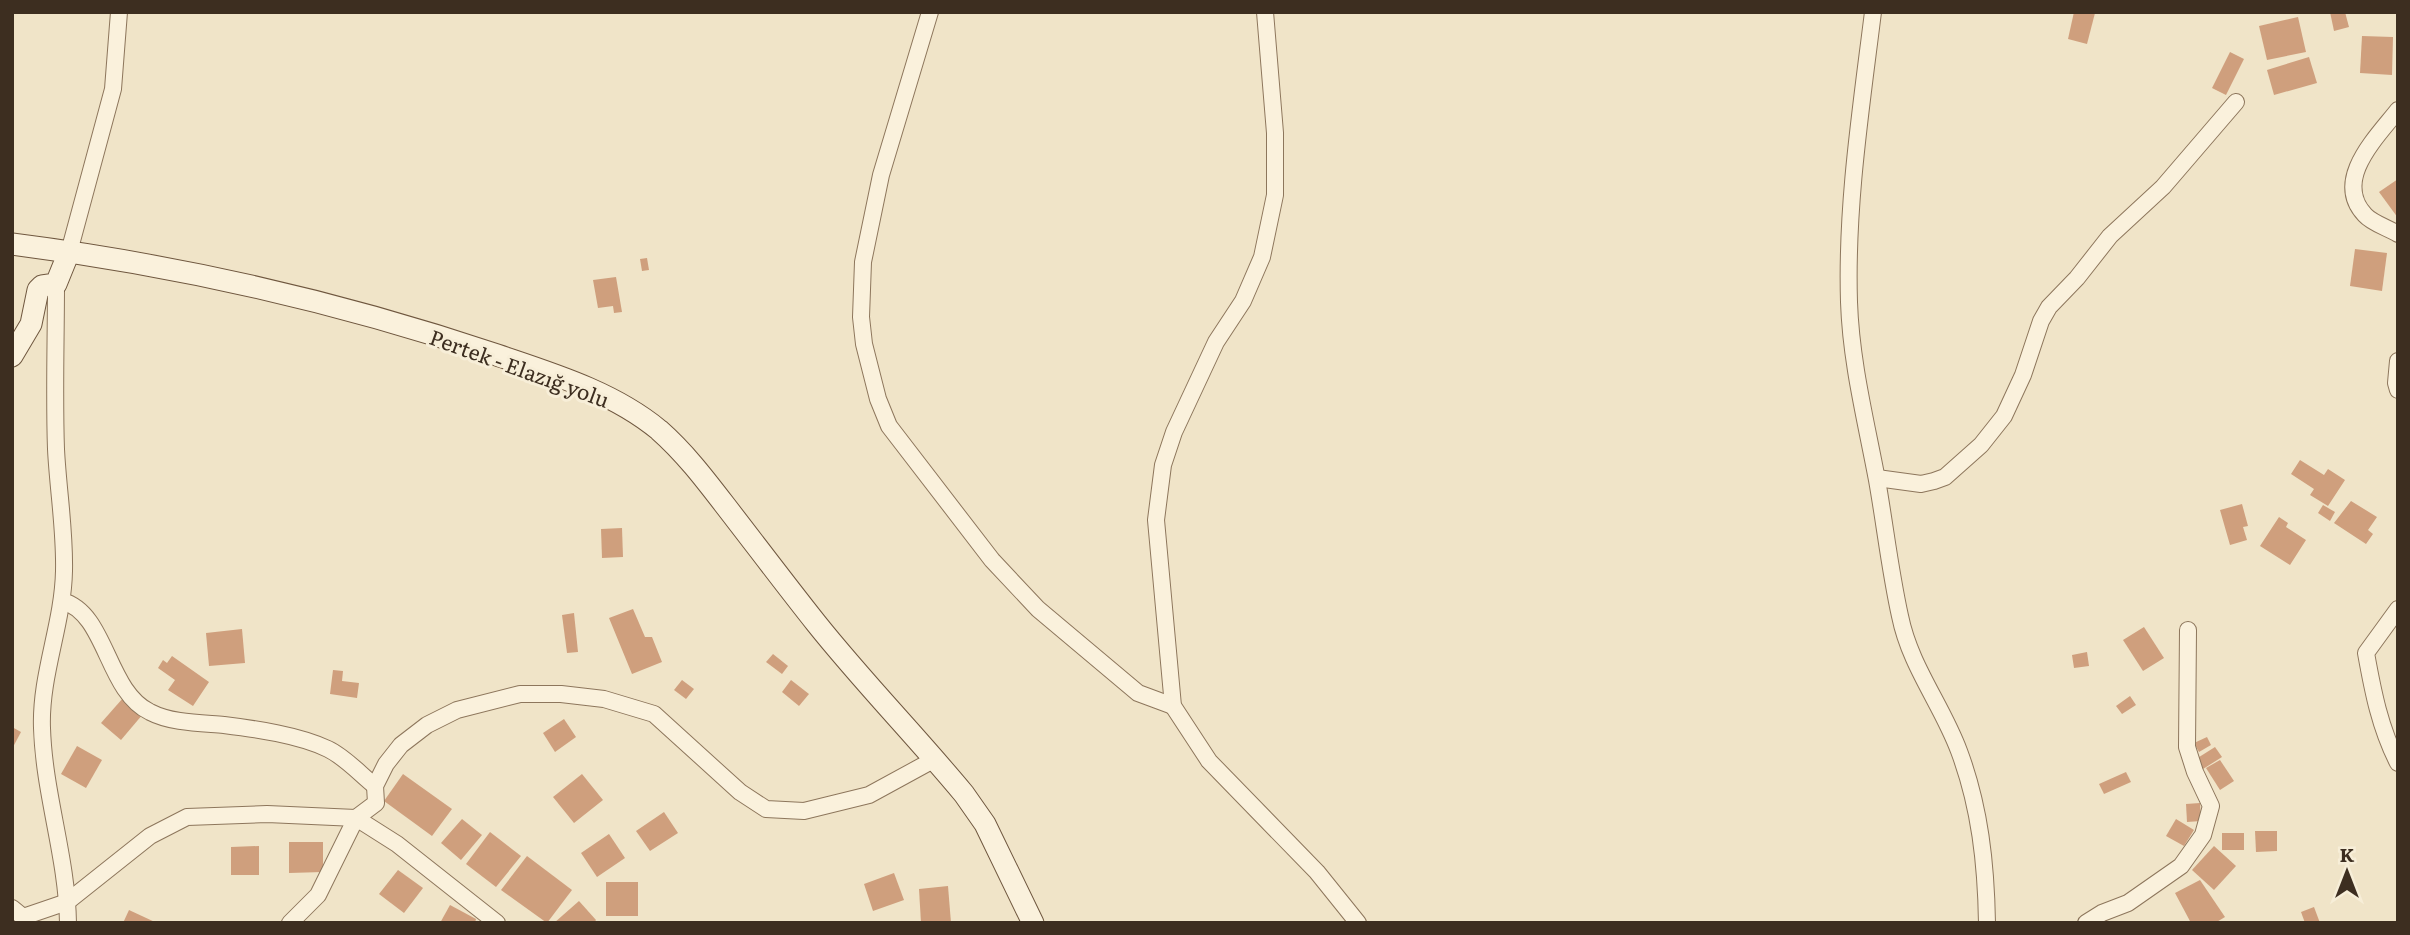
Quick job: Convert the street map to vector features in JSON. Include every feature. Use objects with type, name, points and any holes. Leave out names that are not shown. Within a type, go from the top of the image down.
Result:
[{"type":"main road","name":"Pertek - Elazığ yolu","points":[[12,244],[192,274],[345,310],[538,369],[624,406],[659,430],[689,459],[816,623],[964,794],[985,824],[1033,923]]},
{"type":"main road","points":[[12,356],[31,324],[38,290],[42,286],[56,284],[69,252]]},
{"type":"street","points":[[69,252],[113,89],[119,12]]},
{"type":"street","points":[[930,12],[881,175],[863,262],[861,303],[864,344],[878,399],[889,426],[992,560],[1038,609],[1138,693],[1173,706]]},
{"type":"street","points":[[1265,12],[1275,133],[1275,195],[1262,257],[1243,301],[1216,342],[1174,432],[1163,466],[1156,520],[1173,706],[1209,761],[1317,872],[1358,923]]},
{"type":"street","points":[[1873,12],[1849,232],[1849,304],[1854,363],[1877,478],[1900,617],[1908,646],[1923,682],[1959,751],[1977,813],[1984,854],[1987,923]]},
{"type":"street","points":[[1877,478],[1921,484],[1934,481],[1945,477],[1981,445],[2004,416],[2049,307],[2077,278],[2110,236],[2163,187],[2236,102]]},
{"type":"street","points":[[2398,110],[2364,154],[2354,179],[2359,206],[2366,216],[2398,234]]},
{"type":"street","points":[[56,284],[55,405],[64,542],[62,601],[43,692],[42,727],[44,765],[61,855],[68,923]]},
{"type":"street","points":[[2398,361],[2398,390]]},
{"type":"street","points":[[62,601],[69,603],[83,616],[95,632],[127,694],[150,713],[167,718],[253,728],[329,750],[375,786]]},
{"type":"street","points":[[2398,609],[2366,653],[2377,709],[2387,741],[2398,763]]},
{"type":"street","points":[[2086,923],[2102,913],[2128,903],[2181,866],[2203,835],[2211,806],[2194,772],[2187,747],[2188,630]]},
{"type":"street","points":[[290,923],[318,895],[356,818],[376,803],[375,786],[386,764],[401,745],[427,724],[457,710],[520,694],[561,694],[604,699],[654,714],[740,792],[766,809],[804,811],[869,795],[935,759]]},
{"type":"street","points":[[16,916],[67,902],[150,836],[187,817],[267,814],[356,818],[397,844],[497,923]]},
{"type":"building","points":[[2074,12],[2095,13],[2087,44],[2068,39]]},
{"type":"building","points":[[2330,12],[2345,12],[2349,27],[2334,31]]},
{"type":"building","points":[[2298,17],[2306,52],[2267,60],[2259,26]]},
{"type":"building","points":[[2362,36],[2393,37],[2392,75],[2360,73]]},
{"type":"building","points":[[2230,52],[2244,59],[2226,95],[2212,88]]},
{"type":"building","points":[[2309,57],[2317,83],[2274,95],[2267,70]]},
{"type":"building","points":[[2398,179],[2398,218],[2379,192]]},
{"type":"building","points":[[2355,249],[2387,253],[2382,291],[2350,286]]},
{"type":"building","points":[[647,258],[649,270],[642,271],[640,259]]},
{"type":"building","points":[[616,277],[622,312],[614,313],[613,306],[598,308],[593,280]]},
{"type":"building","points":[[2300,460],[2324,475],[2328,469],[2345,480],[2328,506],[2310,495],[2314,489],[2291,474]]},
{"type":"building","points":[[2351,501],[2377,517],[2368,530],[2373,534],[2366,544],[2334,523]]},
{"type":"building","points":[[2242,504],[2248,526],[2243,527],[2247,540],[2230,545],[2220,510]]},
{"type":"building","points":[[2323,505],[2335,512],[2330,521],[2318,513]]},
{"type":"building","points":[[2279,517],[2288,523],[2286,527],[2306,540],[2290,565],[2260,546]]},
{"type":"building","points":[[622,528],[623,557],[602,558],[601,529]]},
{"type":"building","points":[[633,609],[645,637],[652,637],[662,662],[632,674],[609,618]]},
{"type":"building","points":[[574,613],[578,652],[567,653],[562,615]]},
{"type":"building","points":[[2144,627],[2164,658],[2143,671],[2123,640]]},
{"type":"building","points":[[242,629],[245,663],[209,666],[206,633]]},
{"type":"building","points":[[2087,652],[2089,666],[2074,668],[2072,655]]},
{"type":"building","points":[[773,654],[788,666],[782,674],[766,662]]},
{"type":"building","points":[[172,656],[209,682],[193,706],[168,690],[175,680],[158,668],[163,660],[167,663]]},
{"type":"building","points":[[333,670],[343,671],[342,681],[359,683],[357,698],[330,694]]},
{"type":"building","points":[[682,680],[694,689],[686,699],[674,690]]},
{"type":"building","points":[[791,680],[809,694],[799,706],[782,692]]},
{"type":"building","points":[[2130,696],[2136,705],[2122,714],[2116,706]]},
{"type":"building","points":[[123,698],[143,714],[121,740],[101,723]]},
{"type":"building","points":[[564,719],[576,737],[555,752],[543,733]]},
{"type":"building","points":[[12,727],[21,732],[12,749]]},
{"type":"building","points":[[2207,737],[2211,745],[2199,752],[2194,743]]},
{"type":"building","points":[[77,746],[102,760],[86,788],[61,774]]},
{"type":"building","points":[[2215,747],[2222,757],[2203,769],[2196,759]]},
{"type":"building","points":[[2220,760],[2234,781],[2220,790],[2206,768]]},
{"type":"building","points":[[2126,772],[2131,782],[2104,794],[2099,784]]},
{"type":"building","points":[[403,774],[452,809],[432,836],[384,801]]},
{"type":"building","points":[[582,774],[603,800],[574,823],[553,797]]},
{"type":"building","points":[[2200,803],[2201,821],[2187,822],[2186,804]]},
{"type":"building","points":[[664,812],[678,833],[650,851],[636,831]]},
{"type":"building","points":[[462,819],[482,835],[461,860],[441,843]]},
{"type":"building","points":[[2176,819],[2194,830],[2184,846],[2166,836]]},
{"type":"building","points":[[2255,831],[2277,831],[2277,851],[2256,852]]},
{"type":"building","points":[[490,832],[521,856],[496,887],[466,864]]},
{"type":"building","points":[[2222,833],[2244,833],[2244,850],[2222,850]]},
{"type":"building","points":[[609,834],[625,858],[597,877],[581,853]]},
{"type":"building","points":[[289,842],[323,842],[323,872],[289,873]]},
{"type":"building","points":[[259,846],[259,875],[231,875],[231,847]]},
{"type":"building","points":[[2214,846],[2236,866],[2214,890],[2192,870]]},
{"type":"building","points":[[527,856],[572,890],[547,923],[501,890]]},
{"type":"building","points":[[398,870],[423,888],[404,913],[379,894]]},
{"type":"building","points":[[894,873],[904,900],[873,911],[864,884]]},
{"type":"building","points":[[2200,880],[2225,917],[2215,923],[2191,923],[2175,893]]},
{"type":"building","points":[[606,882],[638,882],[638,916],[606,916]]},
{"type":"building","points":[[948,886],[951,923],[921,923],[919,889]]},
{"type":"building","points":[[579,901],[596,920],[594,923],[554,923]]},
{"type":"building","points":[[450,905],[476,919],[475,923],[440,923]]},
{"type":"building","points":[[2314,907],[2320,923],[2305,923],[2301,912]]},
{"type":"building","points":[[129,910],[157,923],[123,923]]}]
